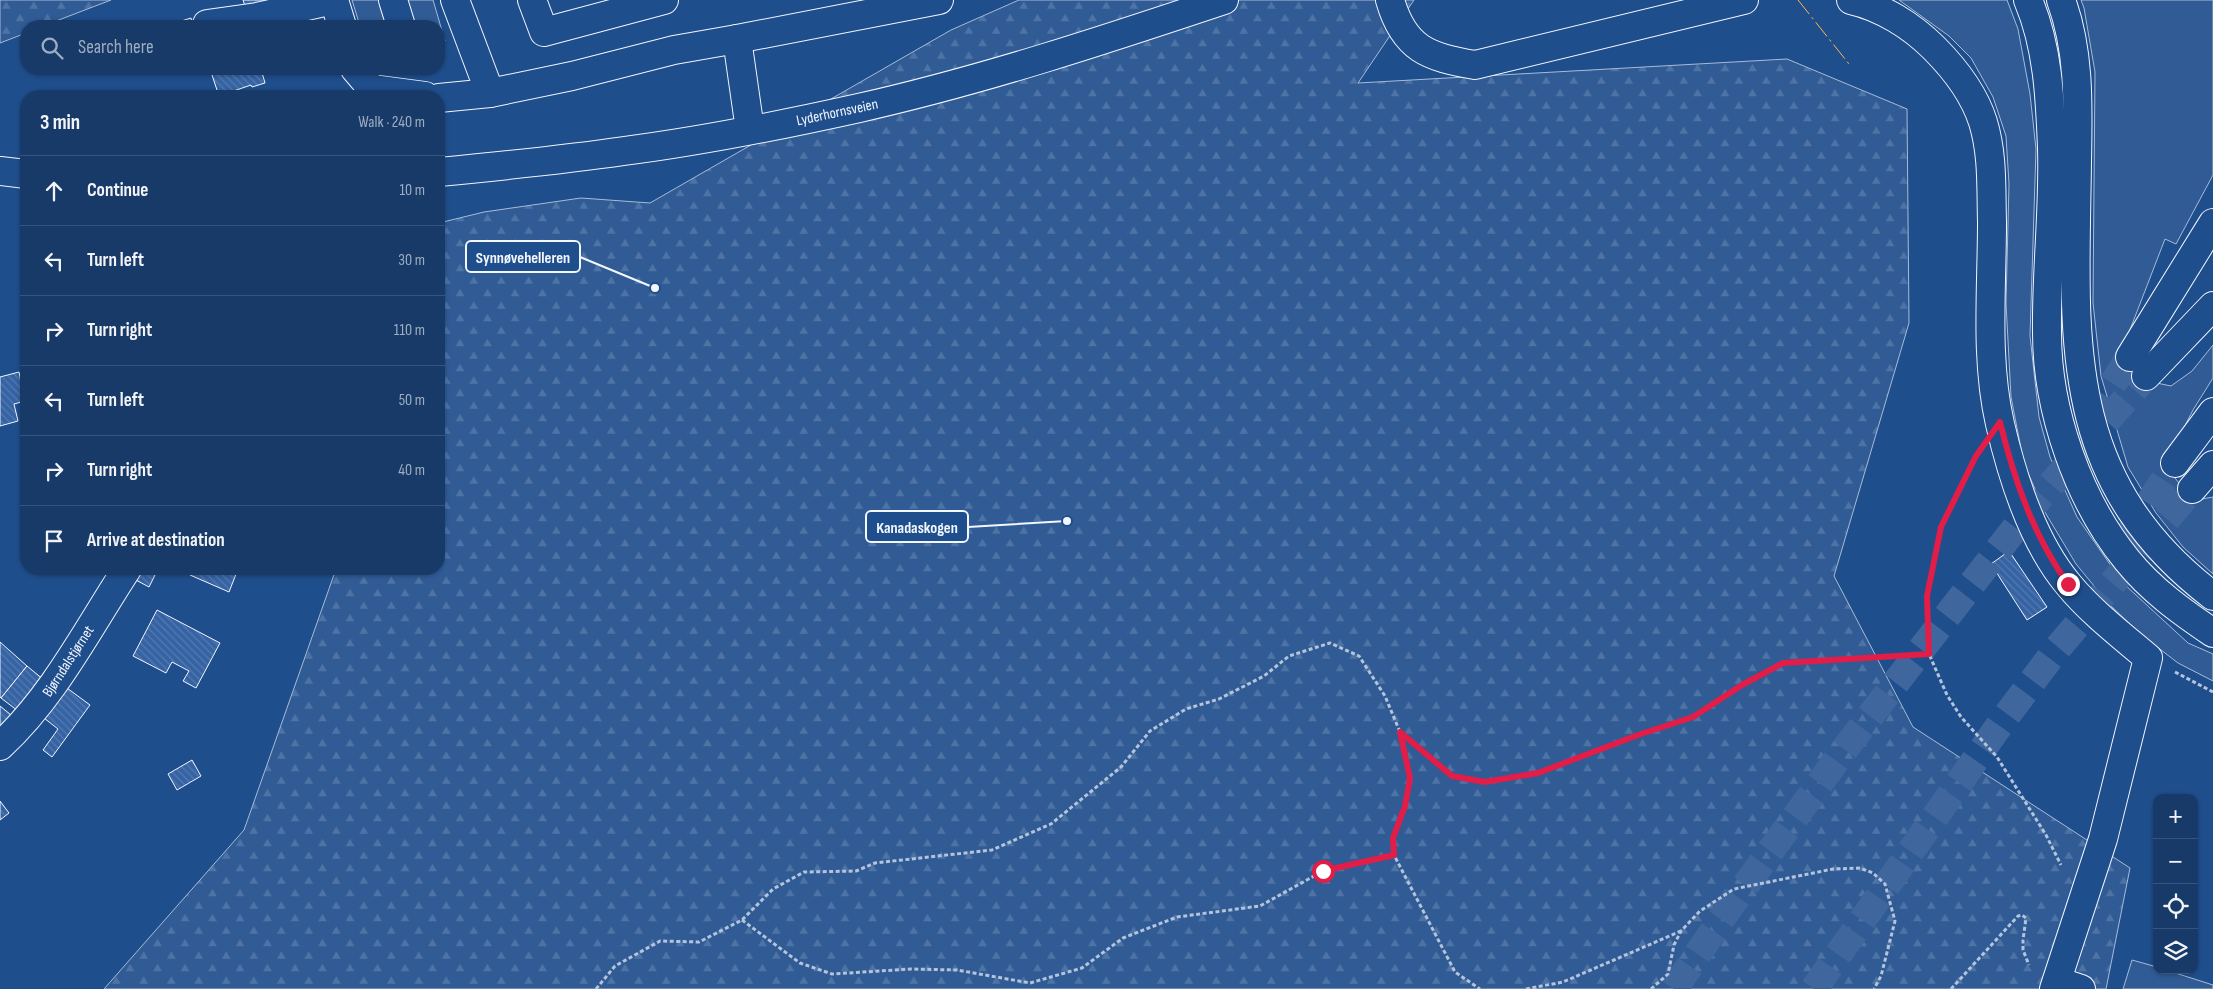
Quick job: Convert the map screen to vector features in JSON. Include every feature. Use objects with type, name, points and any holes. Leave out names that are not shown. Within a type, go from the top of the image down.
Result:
[{"type":"main road","points":[[236,20],[334,0],[340,20]]},
{"type":"main road","points":[[393,0],[399,20]]},
{"type":"main road","points":[[455,0],[490,93]]},
{"type":"main road","points":[[532,0],[544,32],[664,0]]},
{"type":"main road","points":[[445,97],[490,93],[572,76],[674,50],[939,0]]},
{"type":"main road","name":"Lyderhornsveien","points":[[445,171],[626,151],[750,130],[860,107],[958,83],[1072,50],[1224,0]]},
{"type":"main road","points":[[1390,0],[1396,20],[1417,46],[1430,55],[1443,60],[1475,65],[1744,0]]},
{"type":"main road","points":[[1851,0],[1865,3],[1903,23],[1922,36],[1948,62],[1962,80],[1982,121],[1992,162],[1992,366],[2000,422],[2015,477],[2031,520],[2049,557],[2072,589],[2148,658],[2119,781],[2103,839],[2056,982]]},
{"type":"main road","points":[[2028,0],[2042,44],[2048,77],[2053,176],[2047,334],[2051,382],[2064,437],[2079,479],[2100,520],[2127,560],[2181,612],[2213,633]]},
{"type":"main road","points":[[2061,0],[2073,47],[2078,98],[2075,304],[2078,356],[2083,388],[2099,449],[2127,507],[2168,558],[2213,596]]},
{"type":"main road","points":[[737,39],[750,130]]},
{"type":"main road","points":[[360,75],[372,89],[380,90]]},
{"type":"main road","points":[[0,171],[20,173]]},
{"type":"main road","points":[[2213,224],[2138,366],[2213,306]]},
{"type":"main road","points":[[2175,463],[2213,412]]},
{"type":"main road","points":[[2213,465],[2192,489],[2213,472]]},
{"type":"main road","name":"Bjørndalstjørnet","points":[[0,746],[23,725],[56,683],[123,575]]},
{"type":"path","points":[[2000,422],[1976,456],[1941,527],[1927,596],[1929,654],[1947,695],[1962,717],[1997,757],[2046,835],[2081,907]]},
{"type":"path","points":[[596,989],[615,966],[660,941],[699,942],[742,920],[773,889],[804,872],[856,870],[875,863],[992,850],[1051,824],[1121,767],[1150,731],[1186,709],[1219,699],[1264,676],[1289,656],[1330,643],[1359,656],[1385,696],[1400,732],[1410,778],[1405,806],[1393,838],[1394,855],[1454,972],[1480,989]]},
{"type":"path","points":[[1400,732],[1452,776],[1485,782],[1538,773],[1638,735],[1693,717],[1742,685],[1783,663],[1929,654]]},
{"type":"path","points":[[2148,658],[2213,692]]},
{"type":"path","points":[[742,920],[800,962],[832,974],[911,969],[957,970],[1030,983],[1082,968],[1123,938],[1177,918],[1260,906],[1323,871],[1394,855]]},
{"type":"path","points":[[1651,989],[1668,974],[1674,945],[1681,931],[1700,911],[1734,889],[1833,869],[1860,868],[1873,873],[1885,884],[1895,921],[1880,976],[1874,989]]},
{"type":"path","points":[[1951,989],[2018,916],[2022,914],[2026,918],[2023,950],[2056,982]]},
{"type":"path","points":[[1526,989],[1563,982],[1681,931]]},
{"type":"shaded area","points":[[352,0],[433,0],[439,20],[358,20]]},
{"type":"shaded area","points":[[1899,0],[2007,0],[2018,29],[2030,94],[2036,149],[2030,336],[2039,417],[2050,457],[2077,517],[2123,583],[2188,643],[2213,654],[2213,681],[2178,663],[2139,633],[2108,603],[2076,564],[2046,514],[2024,464],[2011,397],[2006,303],[2009,184],[2006,136],[1993,97],[1971,58],[1949,36]]},
{"type":"shaded area","points":[[2081,0],[2213,0],[2213,175],[2176,244],[2165,239],[2126,340],[2152,382],[2171,386],[2192,371],[2213,345],[2213,378],[2193,410],[2173,449],[2175,478],[2183,488],[2202,499],[2213,497],[2213,574],[2183,547],[2156,513],[2128,467],[2101,376],[2093,303],[2095,72]]},
{"type":"shaded area","points":[[2132,960],[2153,966],[2153,974],[2179,974],[2213,985],[2213,989],[2123,989]]},
{"type":"green space","points":[[0,0],[111,0],[59,20],[20,20],[20,35],[0,43]]},
{"type":"green space","points":[[1019,0],[1414,0],[1358,83],[1787,59],[1907,109],[1909,323],[1834,576],[1913,727],[2130,868],[2106,989],[104,989],[244,830],[334,575],[445,575],[445,222],[484,212],[581,198],[650,203],[951,30]]},
{"type":"building","points":[[243,0],[275,0],[246,9]]},
{"type":"building","points":[[212,75],[263,75],[265,83],[236,90],[217,90]]},
{"type":"building","points":[[19,372],[20,377],[20,402],[14,404],[18,421],[0,426],[0,377]]},
{"type":"building","points":[[2009,551],[2047,607],[2027,620],[1991,564]]},
{"type":"building","points":[[134,575],[155,575],[149,587],[132,578]]},
{"type":"building","points":[[190,575],[236,575],[229,592]]},
{"type":"building","points":[[157,610],[220,643],[196,688],[183,681],[189,671],[172,662],[166,673],[133,656]]},
{"type":"building","points":[[0,642],[27,666],[1,698],[0,697]]},
{"type":"building","points":[[27,666],[44,680],[18,711],[1,698]]},
{"type":"building","points":[[67,688],[90,705],[52,757],[43,750],[58,729],[44,718]]},
{"type":"building","points":[[0,706],[16,719],[0,733]]},
{"type":"building","points":[[192,760],[201,776],[177,790],[168,774]]},
{"type":"building","points":[[0,801],[9,813],[0,820]]},
{"type":"tunnel","points":[[2090,419],[2130,357]]},
{"type":"tunnel","points":[[1674,989],[1724,915],[1841,754],[1944,620],[2034,504],[2146,376]]},
{"type":"tunnel","points":[[2126,539],[2175,463]]},
{"type":"tunnel","points":[[1814,989],[2001,723],[2056,650],[2192,489]]},
{"type":"power","points":[[1798,0],[1849,64]]},
{"type":"place","name":"Synnøvehelleren","points":[[655,288]]},
{"type":"place","name":"Kanadaskogen","points":[[1067,521]]},
{"type":"route","points":[[1323,871],[1394,855],[1393,838],[1405,806],[1410,778],[1400,732],[1452,776],[1485,782],[1538,773],[1638,735],[1693,717],[1742,685],[1783,663],[1929,654],[1927,596],[1941,527],[1976,456],[2000,422],[2009,459],[2031,520],[2049,557],[2068,584]]}]
